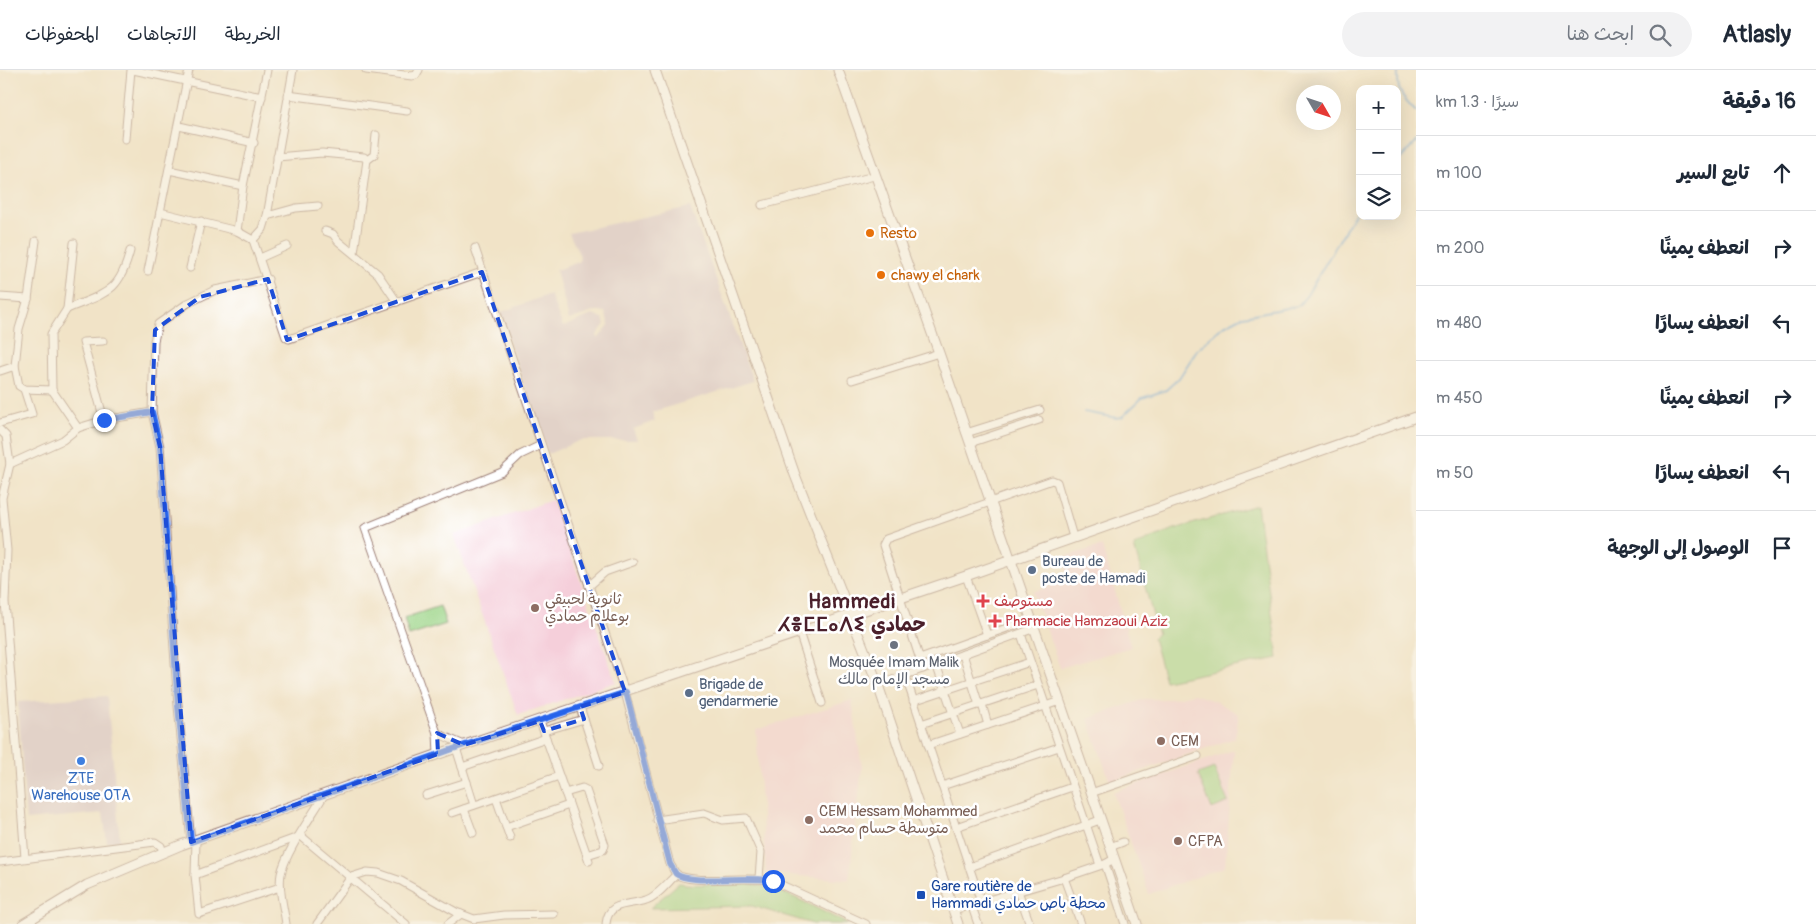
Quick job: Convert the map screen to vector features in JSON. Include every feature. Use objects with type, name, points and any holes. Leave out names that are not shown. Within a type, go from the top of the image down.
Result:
[{"type":"main road","points":[[655,70],[795,475],[877,682],[958,924]]},
{"type":"main road","points":[[838,70],[1034,624],[1137,924]]},
{"type":"main road","points":[[23,924],[87,885],[193,841],[438,754],[966,576],[1416,417]]},
{"type":"street","points":[[126,138],[132,70],[262,97]]},
{"type":"street","points":[[148,271],[189,70]]},
{"type":"street","points":[[237,231],[243,186],[254,143],[268,70]]},
{"type":"street","points":[[253,240],[263,229],[267,216],[293,70]]},
{"type":"street","points":[[366,70],[412,76],[416,75],[419,70]]},
{"type":"street","points":[[288,95],[407,111]]},
{"type":"street","points":[[179,126],[254,143]]},
{"type":"street","points":[[277,156],[322,153],[365,158],[374,155],[376,135]]},
{"type":"street","points":[[354,253],[365,158]]},
{"type":"street","points":[[169,170],[243,186]]},
{"type":"street","points":[[762,205],[874,176]]},
{"type":"street","points":[[267,216],[296,208],[318,206]]},
{"type":"street","points":[[160,212],[237,231],[253,240],[268,279],[286,337],[289,339],[482,272]]},
{"type":"street","points":[[190,268],[201,221]]},
{"type":"street","points":[[325,230],[333,234],[338,241],[378,274],[397,302]]},
{"type":"street","points":[[36,241],[28,299],[19,329],[15,366],[18,386],[24,389],[52,390]]},
{"type":"street","points":[[74,243],[67,309],[51,334],[52,390],[78,428]]},
{"type":"street","points":[[260,258],[287,246]]},
{"type":"street","points":[[475,248],[626,692],[657,820],[670,864],[677,874],[690,879],[758,878],[778,883],[866,924]]},
{"type":"street","points":[[67,309],[112,290],[120,281],[130,251]]},
{"type":"street","points":[[268,279],[215,290],[188,303],[158,324],[154,341],[152,412],[160,447],[178,706],[199,914],[280,887]]},
{"type":"street","points":[[0,297],[28,299]]},
{"type":"street","points":[[103,341],[83,342],[104,420]]},
{"type":"street","points":[[852,380],[939,354]]},
{"type":"street","points":[[0,370],[15,366]]},
{"type":"street","points":[[0,423],[32,414],[24,389]]},
{"type":"street","points":[[966,433],[1040,410]]},
{"type":"street","points":[[10,464],[63,440],[78,428],[104,420],[152,412]]},
{"type":"street","points":[[970,443],[1039,420]]},
{"type":"street","points":[[0,430],[6,436],[10,464],[2,498],[7,550],[5,602],[25,858]]},
{"type":"street","points":[[438,754],[437,733],[365,528],[502,472],[520,455],[541,445]]},
{"type":"street","points":[[923,669],[884,542],[990,501],[1055,481],[1073,537]]},
{"type":"street","points":[[589,586],[605,572],[633,562]]},
{"type":"street","points":[[966,576],[987,635]]},
{"type":"street","points":[[920,658],[987,635],[1034,624]]},
{"type":"street","points":[[877,682],[923,669],[1020,634],[1034,624]]},
{"type":"street","points":[[799,632],[822,702]]},
{"type":"street","points":[[1020,634],[1072,787],[1125,924]]},
{"type":"street","points":[[963,654],[988,725]]},
{"type":"street","points":[[913,701],[1030,662]]},
{"type":"street","points":[[936,664],[960,734]]},
{"type":"street","points":[[905,675],[981,902]]},
{"type":"street","points":[[921,724],[1038,685]]},
{"type":"street","points":[[928,745],[1060,701]]},
{"type":"street","points":[[580,707],[599,766]]},
{"type":"street","points":[[462,767],[584,719]]},
{"type":"street","points":[[540,721],[588,858],[603,850],[605,846],[584,789],[584,780]]},
{"type":"street","points":[[437,733],[460,747],[462,767],[474,806]]},
{"type":"street","points":[[942,786],[1059,747]]},
{"type":"street","points":[[1091,793],[1198,756]]},
{"type":"street","points":[[452,813],[559,776]]},
{"type":"street","points":[[426,795],[466,782]]},
{"type":"street","points":[[956,827],[1072,787]]},
{"type":"street","points":[[565,793],[584,789]]},
{"type":"street","points":[[286,924],[280,887],[281,873],[324,795]]},
{"type":"street","points":[[496,798],[510,838]]},
{"type":"street","points":[[506,827],[570,805]]},
{"type":"street","points":[[464,809],[473,833]]},
{"type":"street","points":[[657,820],[704,813],[722,820],[746,818],[762,852],[758,878]]},
{"type":"street","points":[[969,867],[1100,820]]},
{"type":"street","points":[[195,876],[301,836]]},
{"type":"street","points":[[301,836],[406,924]]},
{"type":"street","points":[[0,862],[155,842],[161,846],[163,852]]},
{"type":"street","points":[[1110,847],[1123,842]]},
{"type":"street","points":[[954,910],[1064,878],[1114,859]]},
{"type":"street","points":[[317,924],[351,877],[367,872],[378,873],[401,881],[461,914],[474,919],[504,915],[554,914]]},
{"type":"street","points":[[606,924],[606,918],[611,910],[619,904],[647,900],[677,874]]},
{"type":"street","points":[[1064,878],[1081,924]]},
{"type":"street","points":[[1018,891],[1030,924]]},
{"type":"street","points":[[971,904],[978,924]]},
{"type":"street","points":[[448,924],[461,914]]},
{"type":"highlighted area","points":[[482,272],[625,692],[580,707],[584,719],[544,731],[540,721],[464,745],[437,733],[438,754],[191,842],[160,447],[152,412],[155,330],[200,297],[268,279],[287,340]]},
{"type":"shaded area","points":[[690,207],[753,381],[652,412],[655,421],[633,429],[637,440],[581,440],[548,454],[499,313],[550,294],[563,327],[592,315],[603,318],[605,324],[597,335],[598,339],[609,325],[605,312],[596,311],[569,320],[556,270],[579,262],[580,256],[569,233]]},
{"type":"shaded area","name":"ثانوية لحبيقي بوعلام حمادي","points":[[552,500],[616,682],[518,715],[454,535]]},
{"type":"shaded area","points":[[1102,546],[1131,647],[1060,668],[1033,592],[1068,580],[1062,557]]},
{"type":"shaded area","name":"CEM","points":[[1194,694],[1215,701],[1239,714],[1235,738],[1110,782],[1088,719],[1144,699],[1168,699]]},
{"type":"shaded area","points":[[107,696],[120,841],[107,842],[103,813],[26,820],[18,702]]},
{"type":"shaded area","name":"CEM Hessam Mohammed متوسطة حسام محمد","points":[[852,700],[862,768],[849,880],[766,873],[756,730]]},
{"type":"shaded area","name":"CFPA","points":[[1234,750],[1225,867],[1149,894],[1113,792]]},
{"type":"green space","points":[[1257,505],[1278,658],[1165,681],[1153,638],[1158,634],[1134,546],[1171,530]]},
{"type":"green space","points":[[440,606],[446,624],[409,636],[404,618]]},
{"type":"green space","points":[[1214,768],[1228,802],[1212,809],[1198,774]]},
{"type":"green space","points":[[679,883],[695,885],[741,883],[769,888],[796,898],[848,924],[813,924],[752,906],[650,908]]},
{"type":"waterway","points":[[1398,70],[1399,89],[1416,111]]},
{"type":"waterway","points":[[1401,159],[1416,142]]},
{"type":"waterway","points":[[1084,412],[1117,418],[1122,417],[1142,398],[1166,390],[1179,378],[1197,350],[1222,327],[1243,316],[1298,306],[1307,295],[1356,212]]},
{"type":"place","name":"Resto","points":[[870,233]]},
{"type":"place","name":"chawy el chark","points":[[881,275]]},
{"type":"place","name":"Bureau de poste de Hamadi","points":[[1032,570]]},
{"type":"place","name":"مستوصف","points":[[983,601]]},
{"type":"place","name":"ثانوية لحبيقي بوعلام حمادي","points":[[535,608]]},
{"type":"place","name":"Pharmacie Hamzaoui Aziz","points":[[995,621]]},
{"type":"place","name":"Mosquée Imam Malik مسجد الإمام مالك","points":[[894,645]]},
{"type":"place","name":"Brigade de gendarmerie","points":[[689,693]]},
{"type":"place","name":"CEM","points":[[1161,741]]},
{"type":"place","name":"ZTE Warehouse OTA","points":[[81,761]]},
{"type":"place","name":"CEM Hessam Mohammed متوسطة حسام محمد","points":[[809,820]]},
{"type":"place","name":"CFPA","points":[[1178,841]]},
{"type":"place","name":"Gare routière de Hammadi محطة باص حمادي","points":[[921,895]]},
{"type":"district","name":"Hammedi ⵃⴻⵎⵎⴰⴷⵉ حمادي","points":[[852,612]]},
{"type":"route","points":[[104,420],[150,414],[152,412],[160,447],[178,706],[191,842],[456,748],[626,692],[657,820],[670,864],[677,874],[690,879],[758,878],[773,881]]}]
